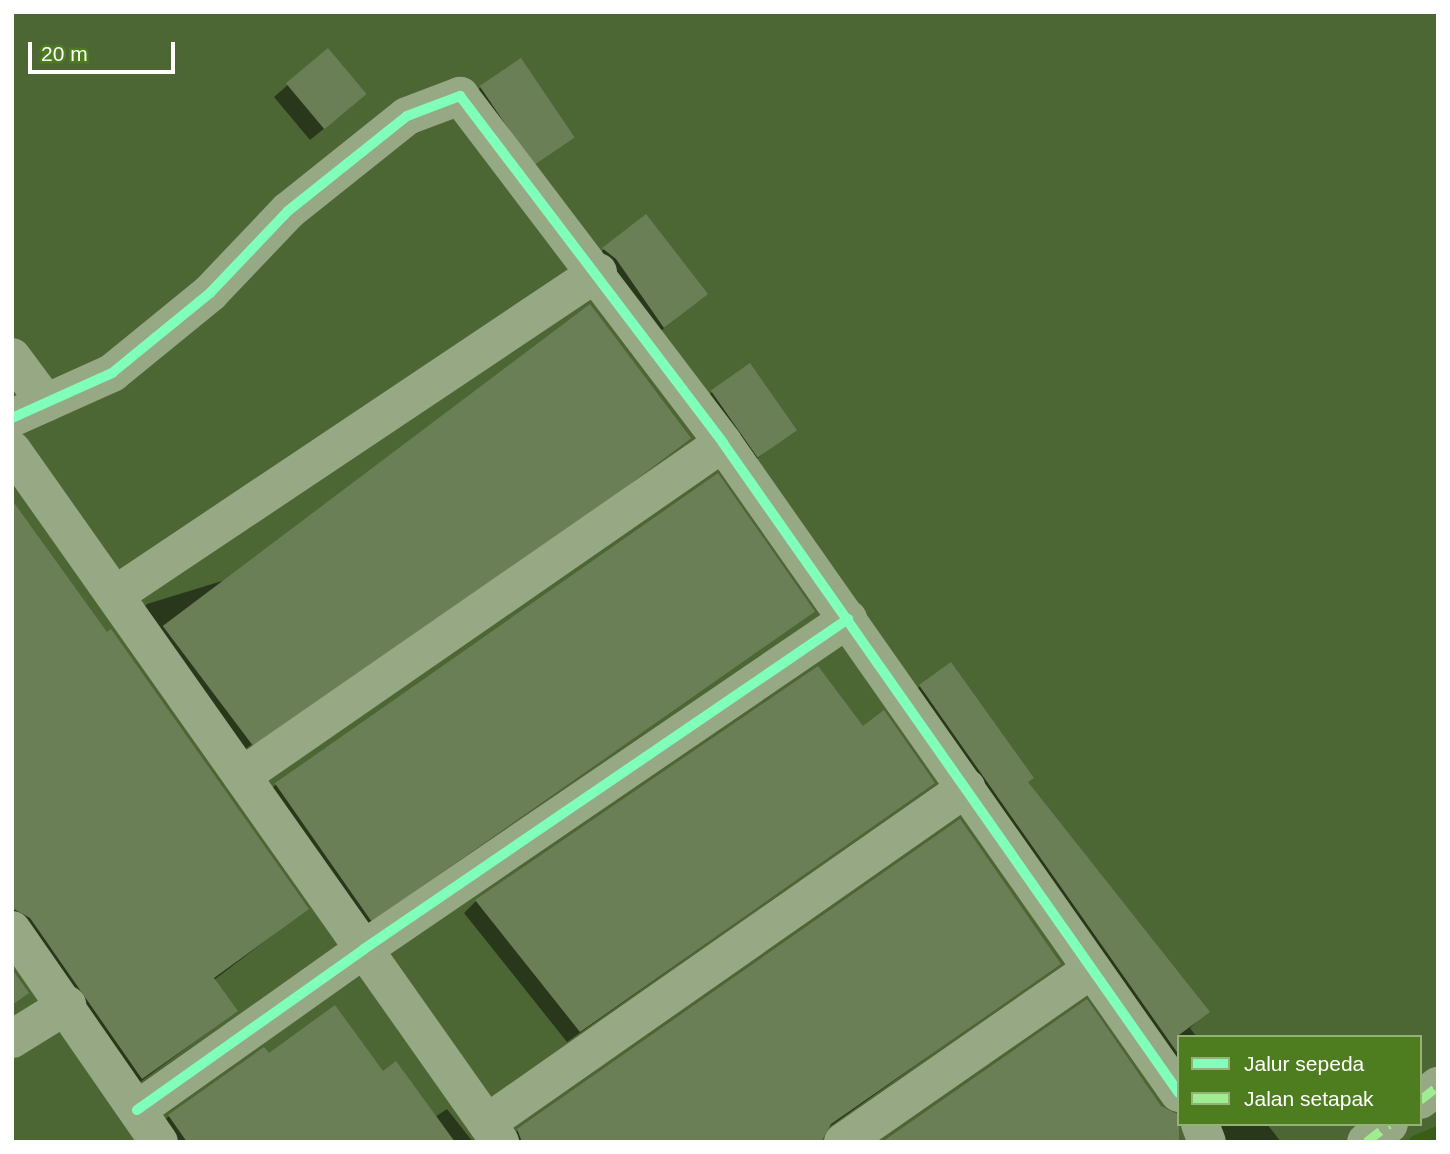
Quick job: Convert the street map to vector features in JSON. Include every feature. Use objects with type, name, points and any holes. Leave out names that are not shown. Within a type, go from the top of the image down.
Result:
[{"type":"street","points":[[12,356],[29,410],[113,373],[210,293],[288,211],[407,116],[460,96],[597,272],[723,443],[1177,1090]]},
{"type":"street","points":[[116,595],[597,272]]},
{"type":"street","points":[[242,776],[723,443]]},
{"type":"street","points":[[12,450],[494,1133],[965,788]]},
{"type":"street","points":[[137,1110],[364,949],[848,619]]},
{"type":"street","points":[[12,930],[159,1142]]},
{"type":"street","points":[[843,1142],[1092,969]]},
{"type":"street","points":[[12,1039],[67,1006]]},
{"type":"street","points":[[1422,1098],[1438,1086]]},
{"type":"street","points":[[1366,1142],[1386,1126]]},
{"type":"building","points":[[328,48],[367,94],[324,129],[286,83]]},
{"type":"building","points":[[521,58],[575,138],[533,166],[480,86]]},
{"type":"building","points":[[646,214],[708,294],[664,328],[616,259],[602,248]]},
{"type":"building","points":[[590,304],[691,438],[264,760],[163,626]]},
{"type":"building","points":[[750,363],[797,430],[758,458],[711,391]]},
{"type":"building","points":[[718,473],[815,611],[372,922],[275,783]]},
{"type":"building","points":[[12,500],[107,632],[111,629],[309,909],[214,978],[238,1011],[142,1079],[30,918],[12,908]]},
{"type":"building","points":[[951,662],[1034,778],[1028,782],[1210,1012],[1177,1035],[1177,1052],[919,685]]},
{"type":"building","points":[[818,666],[863,726],[884,710],[935,783],[580,1032],[475,900]]},
{"type":"building","points":[[960,819],[1061,964],[831,1124],[821,1142],[522,1142],[517,1129]]},
{"type":"building","points":[[12,969],[29,993],[12,1005]]},
{"type":"building","points":[[1087,999],[1161,1106],[1177,1114],[1179,1126],[1179,1142],[882,1142]]},
{"type":"building","points":[[335,1005],[383,1071],[396,1061],[455,1142],[187,1142],[168,1115],[264,1047],[269,1053]]},
{"type":"waterway","points":[[1416,1142],[1438,1133]]},
{"type":"marked path","points":[[1422,1098],[1438,1086]]},
{"type":"marked path","points":[[1366,1142],[1386,1126]]},
{"type":"cycle path","points":[[12,418],[112,373],[210,293],[288,211],[407,116],[460,96],[723,443],[1177,1090]]},
{"type":"cycle path","points":[[137,1110],[364,949],[848,619]]}]
